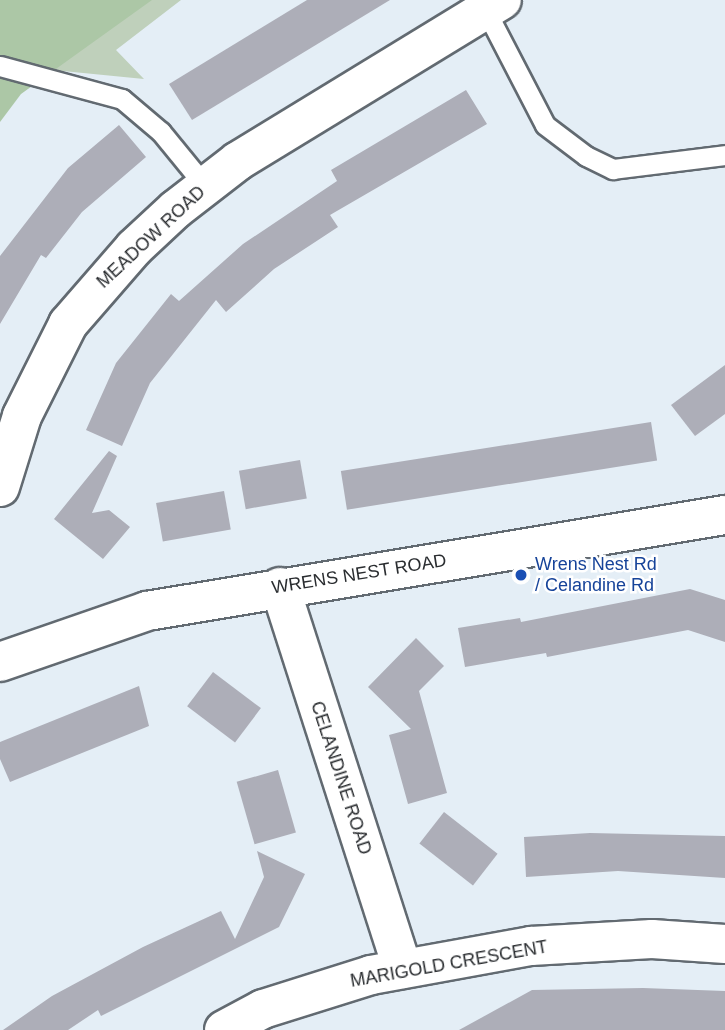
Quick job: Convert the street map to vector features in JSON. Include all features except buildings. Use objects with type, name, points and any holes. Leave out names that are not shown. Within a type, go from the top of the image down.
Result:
[{"type":"street","name":"MEADOW ROAD","points":[[0,487],[22,416],[68,324],[134,248],[205,186],[494,5]]},
{"type":"street","name":"WRENS NEST ROAD","points":[[1,658],[147,611],[725,515]]},
{"type":"street","name":"CELANDINE ROAD","points":[[280,587],[403,969]]},
{"type":"street","name":"MARIGOLD CRESCENT","points":[[224,1030],[263,1009],[371,975],[531,946],[652,939],[725,944]]},
{"type":"lane","points":[[494,5],[545,125],[586,156],[613,169],[725,155]]},
{"type":"lane","points":[[0,66],[122,99],[162,132],[205,186]]},
{"type":"green space","points":[[0,0],[181,0],[116,50],[144,79],[2,65]]},
{"type":"green space","points":[[0,0],[152,0],[21,94],[0,122]]},
{"type":"place","name":"Wrens Nest Rd / Celandine Rd","points":[[521,575]]}]
